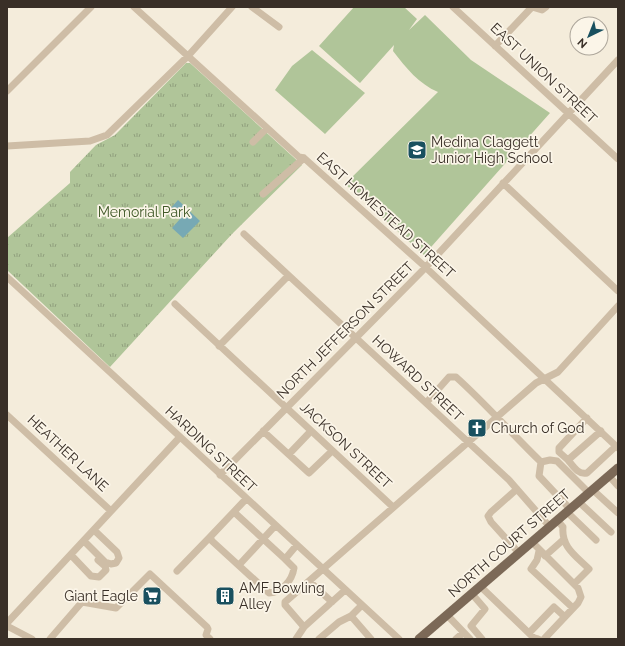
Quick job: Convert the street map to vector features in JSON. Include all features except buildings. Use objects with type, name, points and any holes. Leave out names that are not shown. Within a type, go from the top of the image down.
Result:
[{"type":"main road","name":"NORTH COURT STREET","points":[[419,639],[618,468]]},
{"type":"street","points":[[7,91],[91,7]]},
{"type":"street","name":"EAST HOMESTEAD STREET","points":[[134,7],[299,157],[304,158],[426,267],[617,447]]},
{"type":"street","points":[[7,146],[90,141],[107,135],[188,56],[232,7]]},
{"type":"street","points":[[252,7],[279,27]]},
{"type":"street","points":[[495,46],[532,7],[542,10],[546,7]]},
{"type":"street","name":"EAST UNION STREET","points":[[456,8],[495,46],[618,159]]},
{"type":"street","name":"NORTH JEFFERSON STREET","points":[[220,475],[426,267],[618,60]]},
{"type":"street","points":[[253,142],[267,128]]},
{"type":"street","points":[[263,194],[304,158]]},
{"type":"street","points":[[503,183],[618,291]]},
{"type":"street","name":"HOWARD STREET","points":[[244,234],[468,442],[516,489],[550,527]]},
{"type":"street","points":[[219,346],[288,276]]},
{"type":"street","name":"HARDING STREET","points":[[7,277],[296,546],[399,639]]},
{"type":"street","name":"JACKSON STREET","points":[[175,304],[393,507]]},
{"type":"street","points":[[304,627],[284,603],[536,383],[558,372],[618,306]]},
{"type":"street","points":[[426,403],[448,378],[453,376],[498,417],[541,462]]},
{"type":"street","name":"HEATHER LANE","points":[[7,415],[111,511]]},
{"type":"street","points":[[586,418],[559,448],[559,452],[578,472],[584,474],[617,447]]},
{"type":"street","points":[[263,431],[309,473],[332,451]]},
{"type":"street","points":[[289,454],[311,431]]},
{"type":"street","points":[[568,460],[601,432]]},
{"type":"street","points":[[32,639],[7,624],[180,438]]},
{"type":"street","points":[[541,462],[557,460],[618,513]]},
{"type":"street","points":[[541,462],[539,476],[596,540]]},
{"type":"street","points":[[609,476],[618,486]]},
{"type":"street","points":[[516,489],[490,512],[488,516],[491,522],[519,553]]},
{"type":"street","points":[[177,571],[246,499]]},
{"type":"street","points":[[579,502],[611,532]]},
{"type":"street","points":[[210,537],[212,541],[269,593],[277,592],[292,577],[294,568],[234,512]]},
{"type":"street","points":[[557,520],[563,527],[563,540],[569,549],[589,569],[574,584]]},
{"type":"street","points":[[239,565],[275,526]]},
{"type":"street","points":[[82,542],[105,562],[111,564],[116,563],[119,558],[117,552],[94,530]]},
{"type":"street","points":[[563,540],[542,553],[531,568],[573,608]]},
{"type":"street","points":[[71,555],[91,576],[99,577],[103,575],[106,570],[105,566],[82,542]]},
{"type":"street","points":[[532,542],[578,588],[581,597],[573,608],[544,639]]},
{"type":"street","points":[[285,559],[296,546]]},
{"type":"street","points":[[50,639],[82,602],[116,608],[150,574],[207,627],[206,638]]},
{"type":"street","points":[[309,581],[332,602]]},
{"type":"street","points":[[480,586],[529,633],[538,639]]},
{"type":"street","points":[[296,639],[304,627],[344,590]]},
{"type":"street","points":[[472,594],[485,609],[484,613],[471,626],[482,639]]},
{"type":"street","points":[[319,639],[339,622],[352,616],[361,606]]},
{"type":"street","points":[[529,633],[554,607],[565,617]]},
{"type":"street","points":[[447,615],[470,639]]},
{"type":"street","points":[[352,616],[371,639]]},
{"type":"street","points":[[456,639],[463,633]]},
{"type":"green space","points":[[354,7],[404,7],[417,19],[409,30],[425,15],[471,60],[550,113],[424,255],[345,184],[438,92],[425,85],[408,69],[393,51],[394,45],[360,83],[319,46]]},
{"type":"green space","points":[[312,50],[365,93],[325,134],[275,90],[292,66]]},
{"type":"green space","name":"Memorial Park","points":[[186,63],[190,63],[302,165],[232,234],[110,367],[7,270],[7,238],[70,183],[70,172],[96,145],[115,135]]},
{"type":"water","points":[[178,200],[200,221],[183,238],[172,228],[180,219],[170,209]]},
{"type":"place","name":"Medina Claggett Junior High School","points":[[417,150]]},
{"type":"place","name":"Church of God","points":[[477,428]]},
{"type":"place","name":"Giant Eagle","points":[[152,596]]},
{"type":"place","name":"AMF Bowling Alley","points":[[225,596]]}]
